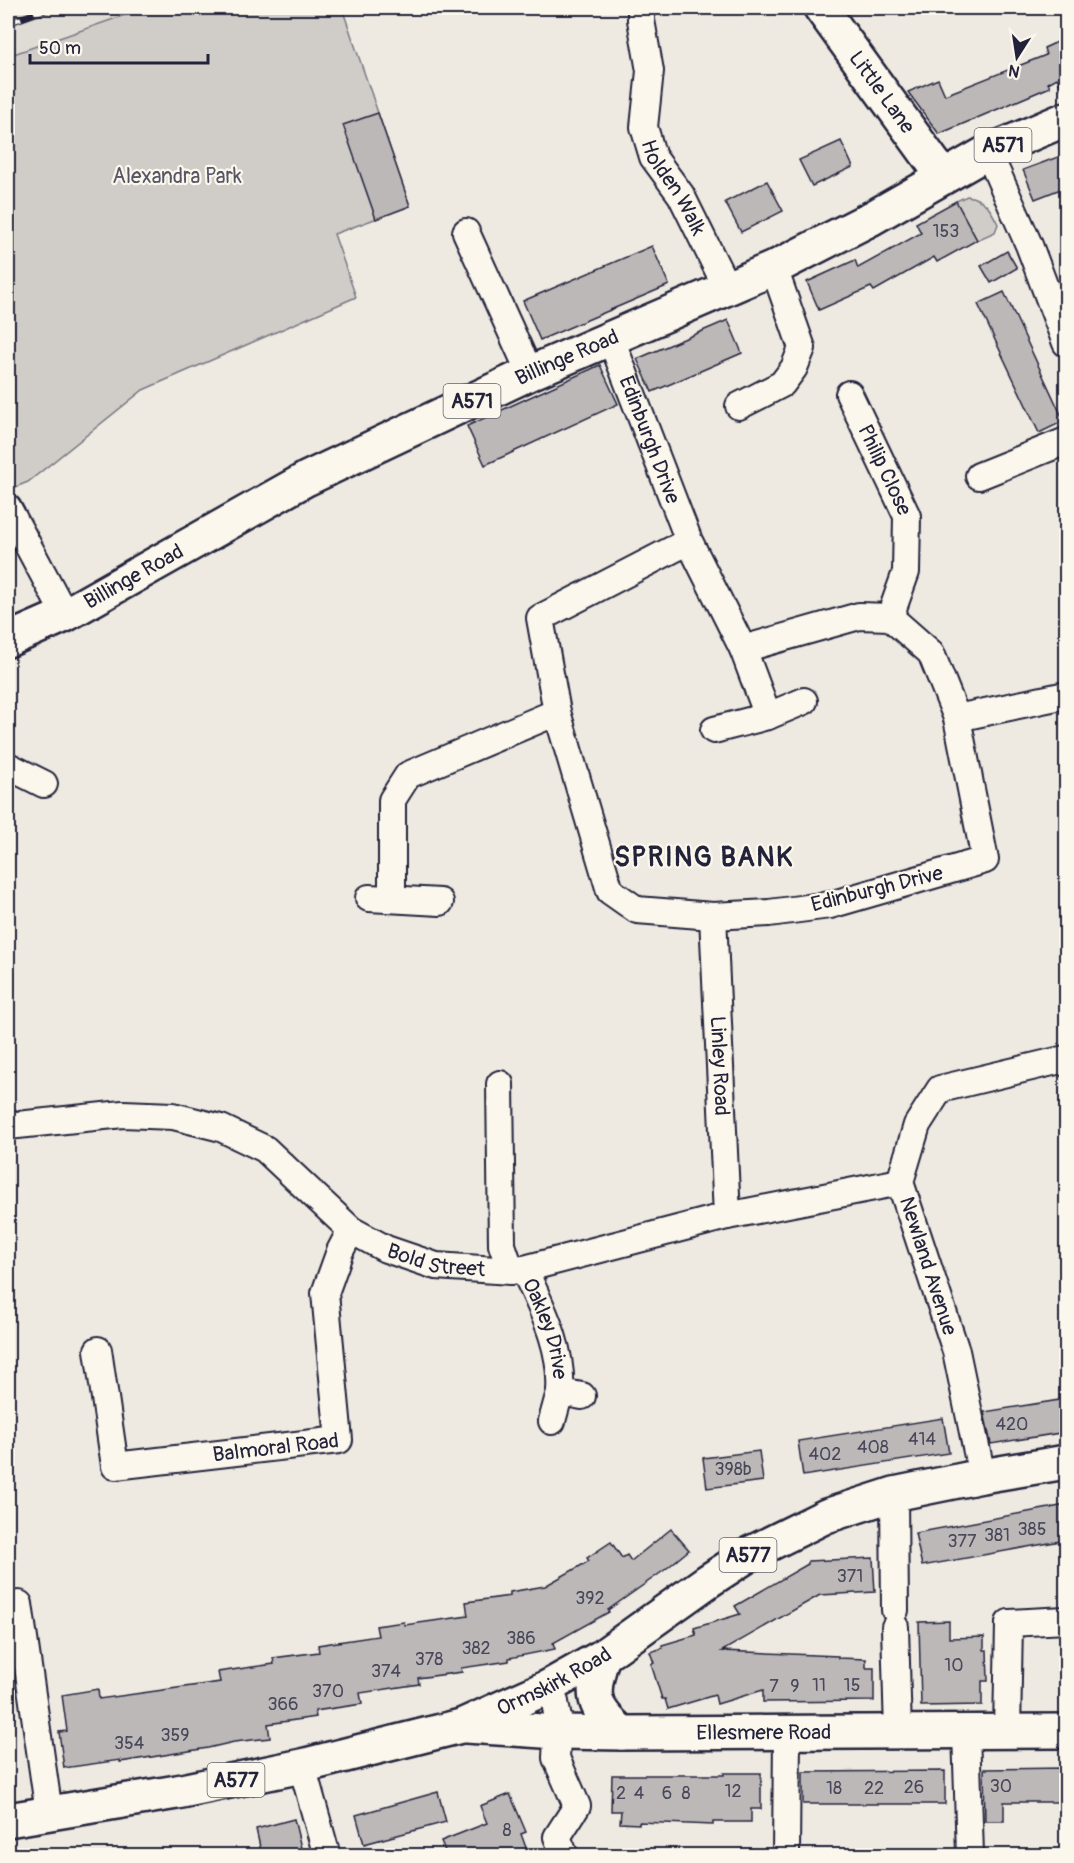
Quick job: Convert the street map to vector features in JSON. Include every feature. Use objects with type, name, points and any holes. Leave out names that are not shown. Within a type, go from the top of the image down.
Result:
[{"type":"main road","name":"Little Lane","points":[[822,8],[943,176]]},
{"type":"main road","name":"Billinge Road","points":[[8,640],[65,615],[306,479],[530,374],[774,268],[872,218],[988,152],[1066,119]]},
{"type":"main road","name":"Ormskirk Road","points":[[8,1820],[177,1792],[302,1766],[461,1726],[548,1687],[603,1656],[751,1553],[826,1516],[894,1494],[1066,1462]]},
{"type":"main road","points":[[603,1656],[595,1680],[595,1699],[604,1718],[622,1733]]},
{"type":"main road","name":"Ellesmere Road","points":[[461,1726],[622,1733],[1066,1731]]},
{"type":"street","name":"Holden Walk","points":[[641,8],[640,20],[650,71],[644,127],[653,157],[681,195],[727,288]]},
{"type":"street","points":[[988,152],[1029,245],[1066,340]]},
{"type":"street","points":[[466,232],[530,374]]},
{"type":"street","points":[[739,406],[782,384],[794,368],[802,348],[774,268]]},
{"type":"street","name":"Edinburgh Drive","points":[[611,339],[689,541],[743,649],[768,716]]},
{"type":"street","name":"Philip Close","points":[[849,394],[907,516],[906,572],[890,617]]},
{"type":"street","points":[[979,476],[1066,441]]},
{"type":"street","points":[[8,508],[65,615]]},
{"type":"street","name":"Edinburgh Drive","points":[[689,541],[540,618],[557,712],[610,891],[637,910],[712,916],[769,913],[830,904],[986,860],[957,718],[931,653],[890,617]]},
{"type":"street","points":[[743,649],[859,616],[890,617]]},
{"type":"street","points":[[957,718],[1066,695]]},
{"type":"street","points":[[714,730],[768,716],[804,701]]},
{"type":"street","points":[[440,902],[381,899],[392,800],[408,775],[557,712]]},
{"type":"street","points":[[8,766],[44,784]]},
{"type":"street","name":"Linley Road","points":[[712,916],[727,1216]]},
{"type":"street","name":"Newland Avenue","points":[[982,1476],[956,1352],[900,1182],[916,1125],[940,1089],[1066,1060]]},
{"type":"street","name":"Oakley Drive","points":[[500,1084],[502,1245],[555,1340],[561,1374],[571,1394],[552,1421]]},
{"type":"street","name":"Bold Street","points":[[8,1126],[123,1114],[173,1116],[221,1128],[265,1149],[351,1230],[386,1248],[436,1266],[518,1270],[727,1216],[900,1182]]},
{"type":"street","name":"Balmoral Road","points":[[97,1350],[115,1466],[339,1440],[325,1293],[340,1251],[351,1230]]},
{"type":"street","points":[[894,1494],[898,1733]]},
{"type":"street","points":[[8,1606],[19,1604],[49,1813]]},
{"type":"street","points":[[1007,1732],[1010,1623],[1066,1620]]},
{"type":"street","points":[[548,1687],[555,1702],[558,1732],[556,1758],[577,1806],[557,1838],[565,1856]]},
{"type":"street","points":[[966,1732],[969,1854]]},
{"type":"street","points":[[786,1856],[787,1734]]},
{"type":"street","points":[[302,1766],[327,1856]]},
{"type":"shaded area","points":[[8,8],[145,8],[8,56]]},
{"type":"green space","name":"Alexandra Park","points":[[145,8],[342,8],[410,206],[334,234],[356,297],[143,390],[28,482],[8,490],[8,56]]},
{"type":"green space","points":[[967,196],[978,199],[989,209],[998,224],[995,232],[977,240],[956,201]]},
{"type":"building","points":[[1066,38],[1066,98],[1057,78],[1048,83],[1050,87],[939,134],[908,92],[938,79],[945,95],[1046,55],[1044,48]]},
{"type":"building","points":[[378,113],[410,206],[376,219],[343,125]]},
{"type":"building","points":[[841,141],[853,167],[812,186],[799,160]]},
{"type":"building","points":[[1066,154],[1066,187],[1035,199],[1023,170]]},
{"type":"building","points":[[767,181],[783,211],[741,232],[725,202]]},
{"type":"building","points":[[956,201],[977,240],[937,262],[934,257],[874,291],[871,287],[819,310],[807,282],[855,260],[858,268],[921,233],[916,223]]},
{"type":"building","points":[[652,246],[669,285],[540,340],[523,301]]},
{"type":"building","points":[[1007,251],[1017,268],[991,283],[981,266]]},
{"type":"building","points":[[1004,292],[1064,421],[1039,433],[978,304]]},
{"type":"building","points":[[728,320],[742,353],[652,392],[637,359]]},
{"type":"building","points":[[600,365],[618,404],[485,465],[467,426]]},
{"type":"building","points":[[1066,1399],[1066,1432],[991,1444],[984,1412]]},
{"type":"building","points":[[943,1418],[949,1453],[803,1476],[798,1441]]},
{"type":"building","points":[[759,1451],[763,1481],[707,1488],[703,1458]]},
{"type":"building","points":[[1066,1505],[1066,1540],[922,1566],[915,1533]]},
{"type":"building","points":[[671,1529],[689,1550],[608,1610],[609,1612],[553,1643],[555,1649],[509,1658],[509,1661],[461,1668],[462,1672],[418,1678],[419,1684],[360,1693],[362,1704],[315,1711],[316,1717],[268,1724],[270,1738],[120,1762],[120,1760],[64,1768],[59,1732],[67,1731],[62,1695],[98,1689],[99,1699],[220,1682],[218,1672],[274,1664],[273,1658],[319,1652],[318,1645],[378,1636],[376,1626],[404,1622],[405,1625],[468,1616],[466,1602],[510,1596],[510,1592],[545,1586],[589,1561],[587,1558],[611,1542],[622,1558],[627,1555],[631,1561]]},
{"type":"building","points":[[873,1558],[875,1592],[820,1595],[722,1651],[866,1659],[866,1668],[874,1668],[874,1701],[763,1702],[763,1690],[717,1704],[715,1695],[668,1709],[665,1699],[662,1699],[651,1664],[654,1663],[650,1652],[663,1648],[662,1645],[696,1635],[694,1628],[740,1614],[735,1606],[808,1564],[808,1561]]},
{"type":"building","points":[[949,1621],[949,1638],[984,1637],[984,1650],[987,1650],[988,1681],[982,1681],[982,1705],[921,1706],[919,1622]]},
{"type":"building","points":[[1066,1768],[1066,1802],[1004,1802],[1004,1821],[985,1821],[984,1769]]},
{"type":"building","points":[[945,1771],[945,1804],[803,1804],[803,1772]]},
{"type":"building","points":[[724,1773],[761,1773],[761,1809],[751,1809],[751,1822],[713,1822],[713,1825],[620,1823],[621,1811],[611,1811],[612,1775],[724,1775]]},
{"type":"building","points":[[438,1792],[446,1822],[364,1844],[356,1815]]},
{"type":"building","points":[[510,1794],[526,1832],[521,1834],[529,1856],[447,1856],[441,1841],[487,1823],[480,1806]]},
{"type":"building","points":[[294,1819],[303,1856],[262,1856],[256,1829]]},
{"type":"railway","points":[[8,23],[50,8]]},
{"type":"district","name":"SPRING BANK","points":[[704,857]]}]
